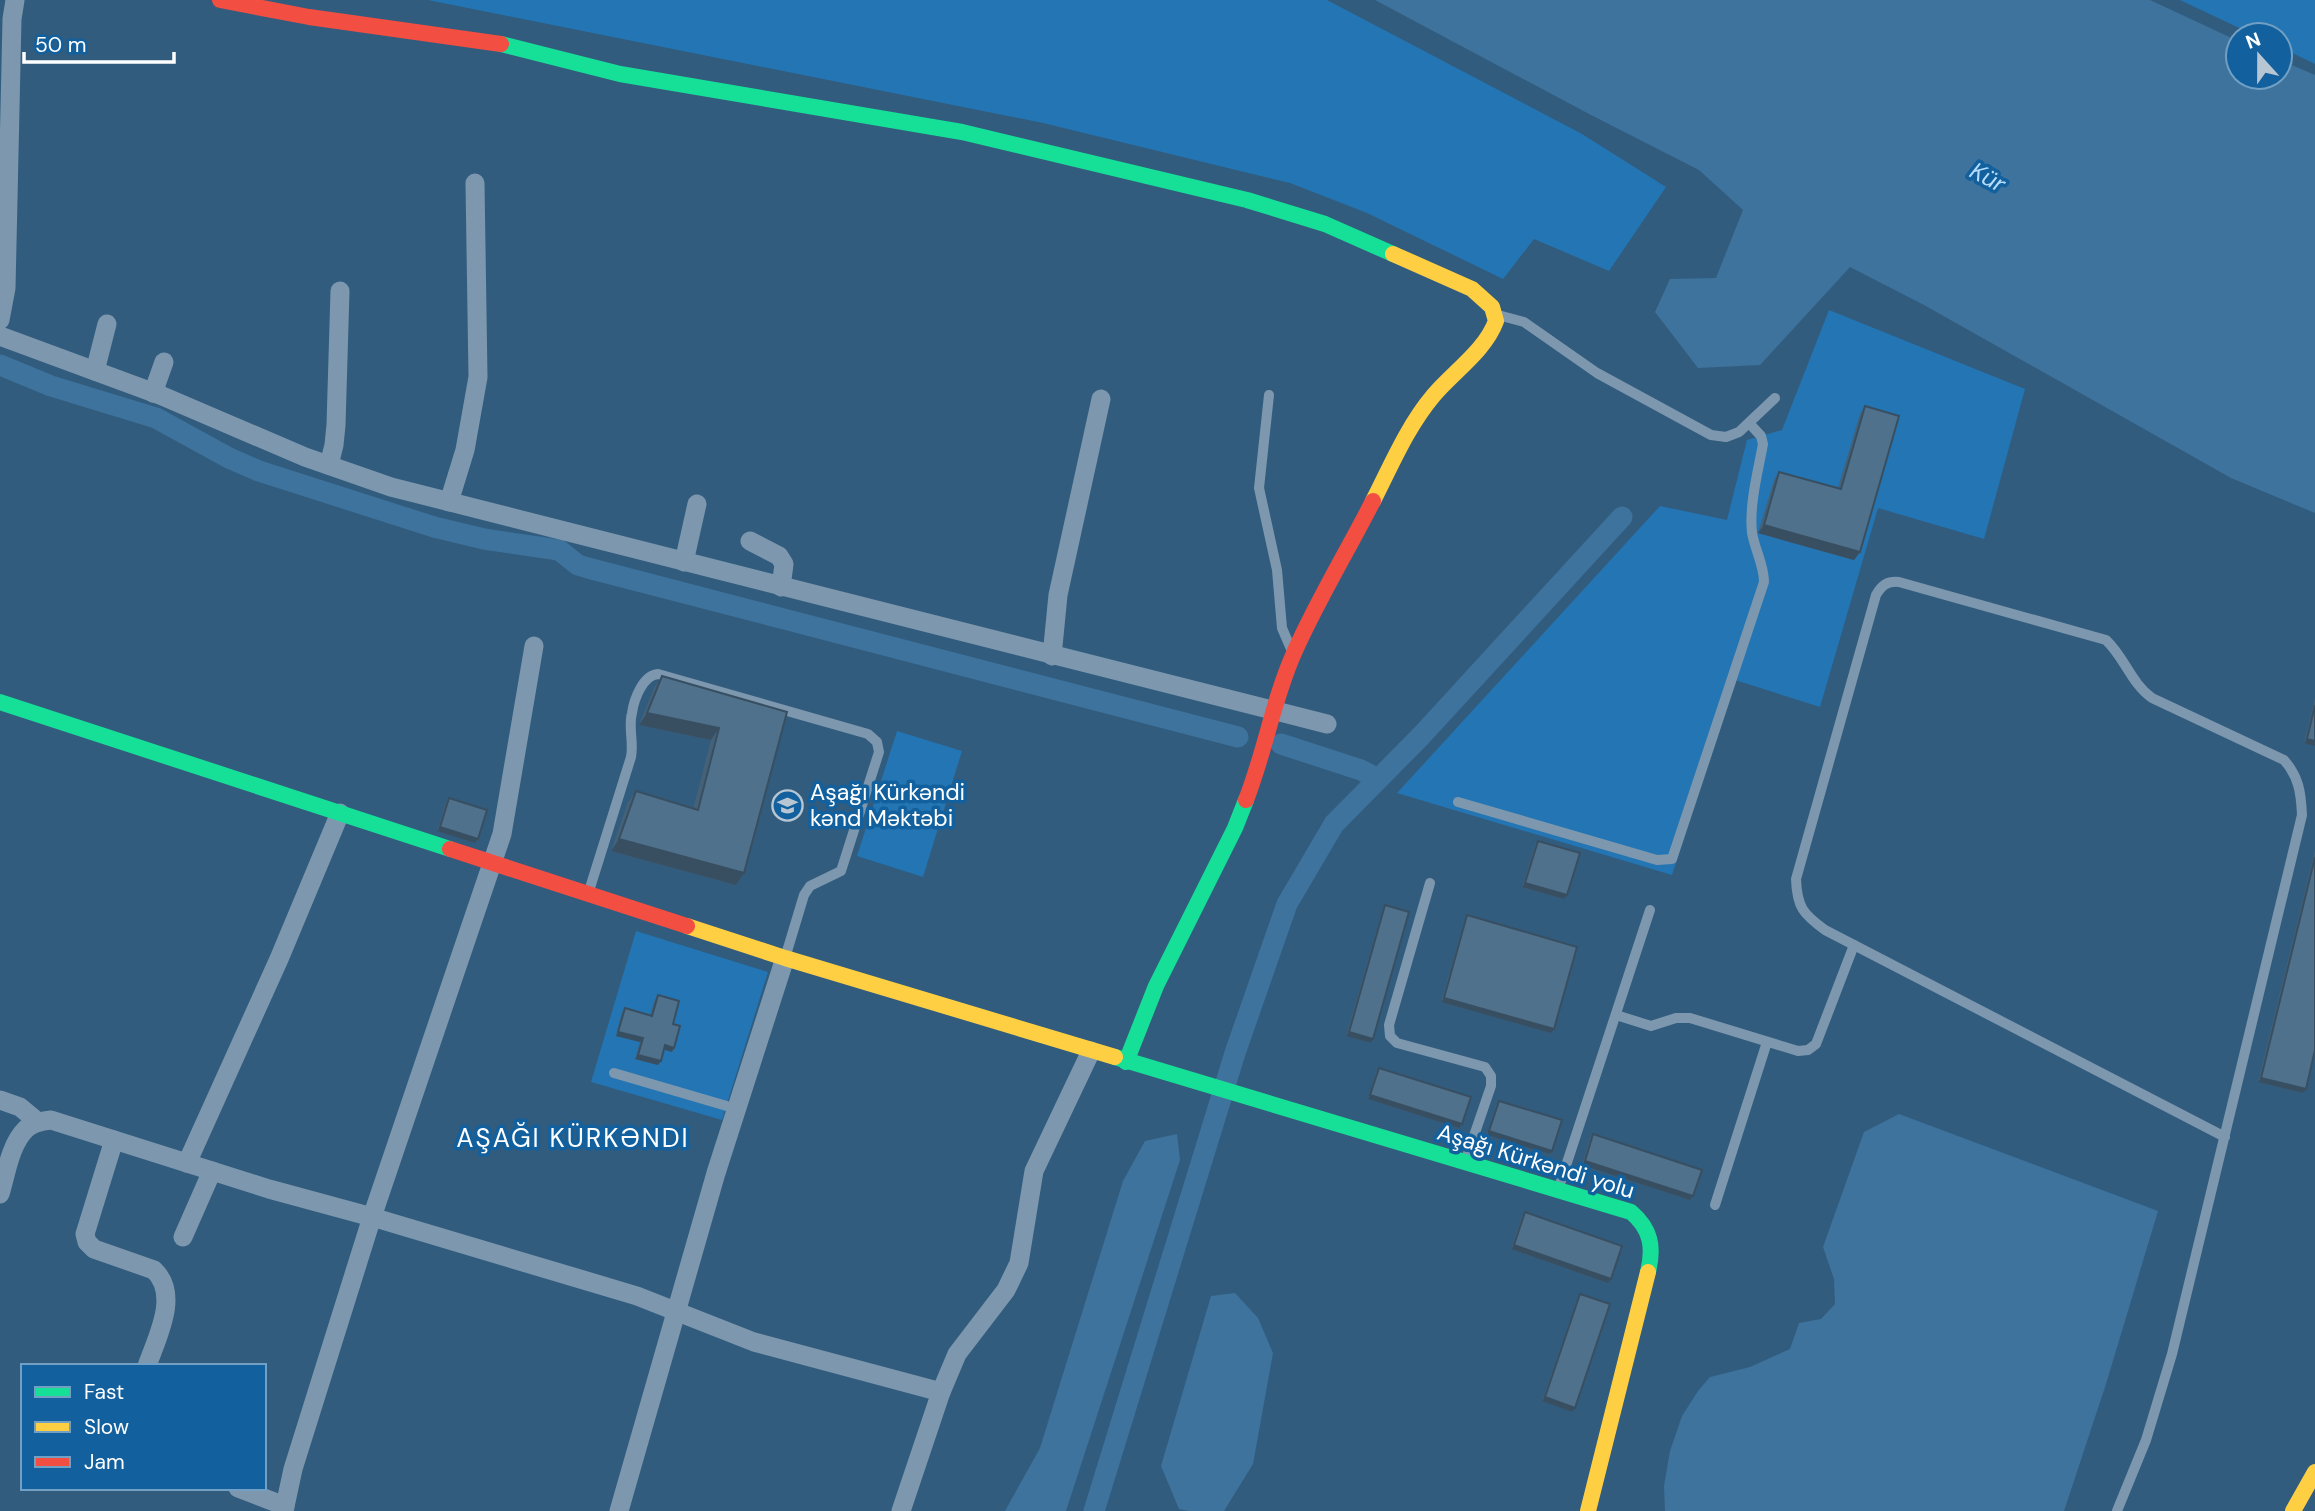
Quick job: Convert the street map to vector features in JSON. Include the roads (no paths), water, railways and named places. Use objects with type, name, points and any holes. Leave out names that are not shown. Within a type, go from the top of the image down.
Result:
[{"type":"street","points":[[0,320],[6,288],[12,19],[15,0]]},
{"type":"street","points":[[220,0],[309,17],[488,41],[620,74],[703,90],[962,132],[1247,200],[1325,223],[1472,289],[1492,307],[1496,321],[1493,329],[1416,419],[1294,653],[1259,768],[1235,828],[1156,986],[1126,1062]]},
{"type":"street","points":[[449,502],[465,450],[478,377],[475,183]]},
{"type":"street","points":[[328,465],[336,425],[340,291]]},
{"type":"street","points":[[95,371],[107,324]]},
{"type":"street","points":[[0,335],[153,393],[328,465],[391,487],[1327,724]]},
{"type":"street","points":[[153,393],[164,362]]},
{"type":"street","points":[[1052,656],[1058,595],[1101,399]]},
{"type":"street","points":[[684,562],[697,504]]},
{"type":"street","points":[[750,541],[779,556],[785,571],[780,587]]},
{"type":"street","points":[[242,1490],[284,1509],[293,1469],[372,1217],[507,815],[534,646]]},
{"type":"street","name":"Aşağı Kürkəndi yolu","points":[[0,702],[786,958],[1631,1212],[1649,1231],[1651,1258],[1588,1511]]},
{"type":"street","points":[[187,1163],[279,959],[340,813]]},
{"type":"street","points":[[619,1511],[737,1109],[786,958]]},
{"type":"street","points":[[901,1511],[941,1392],[957,1354],[1006,1290],[1019,1262],[1034,1171],[1091,1051]]},
{"type":"street","points":[[0,1100],[20,1107],[38,1122]]},
{"type":"street","points":[[0,1194],[15,1146],[25,1129],[38,1122],[51,1120],[270,1189],[618,1290],[677,1310],[754,1342],[941,1392]]},
{"type":"street","points":[[114,1140],[85,1234],[87,1242],[94,1249],[154,1270],[166,1287],[166,1306],[148,1364]]},
{"type":"street","points":[[183,1237],[212,1171]]},
{"type":"street","points":[[2293,1511],[2315,1472]]},
{"type":"lane","points":[[1495,315],[1524,322],[1597,373],[1711,435],[1726,437],[1739,432],[1775,398]]},
{"type":"lane","points":[[1269,395],[1259,488],[1278,570],[1282,628],[1294,653]]},
{"type":"lane","points":[[1458,802],[1657,860],[1672,859],[1764,582],[1752,530],[1752,509],[1763,444],[1761,436],[1749,423]]},
{"type":"lane","points":[[2118,1511],[2146,1440],[2172,1354],[2225,1137],[2302,815],[2300,788],[2294,771],[2284,760],[2142,691],[2118,651],[2106,640],[1890,581],[1882,586],[1876,596],[1796,879],[1797,897],[1805,915],[1825,930],[2225,1137]]},
{"type":"lane","points":[[587,894],[631,757],[632,713],[645,679],[651,674],[868,734],[877,743],[880,752],[841,871],[810,886],[804,895],[786,958]]},
{"type":"lane","points":[[1430,883],[1389,1025],[1390,1036],[1397,1043],[1485,1067],[1491,1076],[1491,1086],[1465,1162]]},
{"type":"lane","points":[[1558,1191],[1650,910]]},
{"type":"lane","points":[[1616,1015],[1651,1026],[1676,1018],[1690,1018],[1798,1051],[1808,1050],[1816,1044],[1854,945]]},
{"type":"lane","points":[[1715,1205],[1767,1042]]},
{"type":"lane","points":[[614,1073],[737,1109]]},
{"type":"water","name":"Kür","points":[[1375,0],[2150,0],[2224,34],[2224,91],[2294,91],[2294,66],[2315,75],[2315,513],[2231,478],[1924,305],[1850,267],[1760,365],[1698,368],[1655,312],[1670,279],[1716,278],[1743,210],[1699,170]]},
{"type":"water","points":[[1899,1114],[2158,1211],[2106,1384],[2064,1511],[1665,1511],[1664,1486],[1670,1451],[1682,1416],[1698,1391],[1710,1377],[1750,1367],[1790,1349],[1799,1323],[1821,1319],[1835,1304],[1834,1279],[1823,1247],[1864,1132]]},
{"type":"water","points":[[1177,1134],[1180,1160],[1066,1511],[1005,1511],[1040,1448],[1123,1181],[1145,1141]]},
{"type":"water","points":[[1235,1293],[1258,1318],[1273,1353],[1253,1464],[1224,1511],[1179,1509],[1161,1466],[1211,1296]]},
{"type":"waterway","points":[[0,365],[51,386],[156,418],[229,458],[259,471],[434,527],[484,539],[559,550],[578,565],[588,568],[1238,737]]},
{"type":"waterway","points":[[1094,1511],[1235,1053],[1287,904],[1334,824],[1421,736],[1622,517]]},
{"type":"waterway","points":[[1281,744],[1361,770],[1378,779]]},
{"type":"place","name":"Aşağı Kürkəndi kənd Məktəbi","points":[[787,805]]},
{"type":"district","name":"AŞAĞI KÜRKƏNDI","points":[[573,1138]]}]
